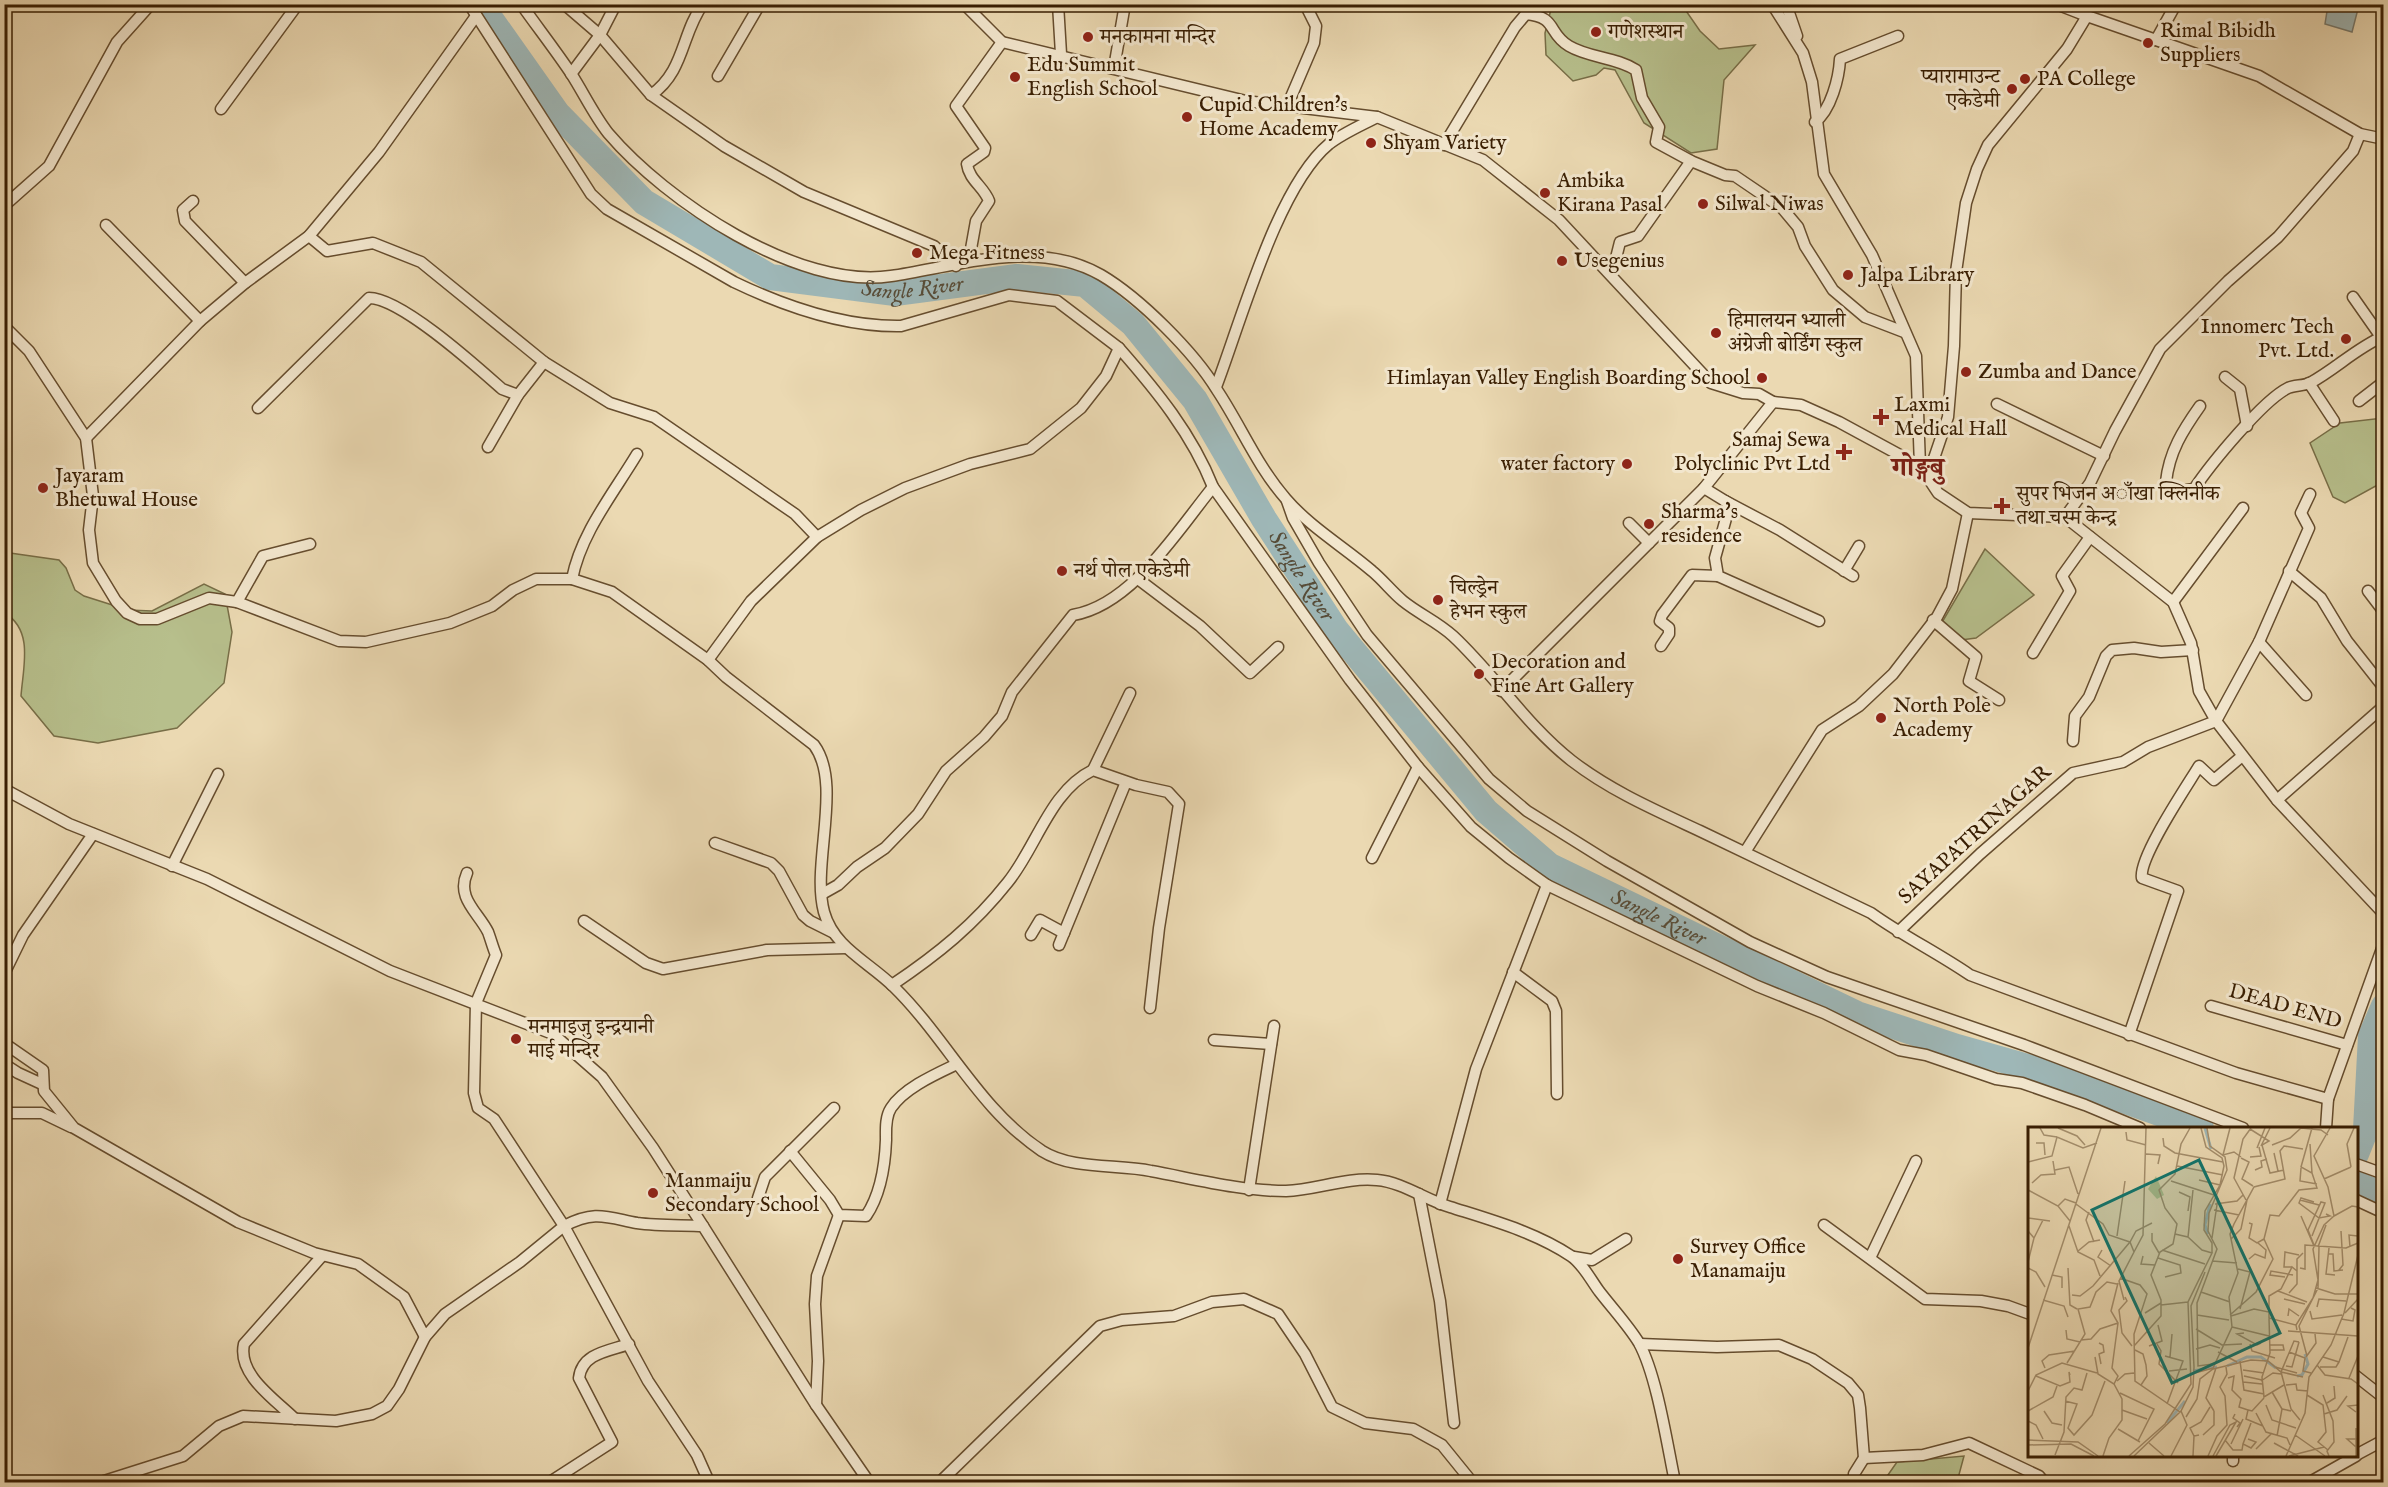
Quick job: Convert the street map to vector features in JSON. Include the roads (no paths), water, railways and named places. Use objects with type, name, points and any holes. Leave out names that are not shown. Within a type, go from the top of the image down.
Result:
[{"type":"street","points":[[4,206],[49,166],[117,42],[151,4]]},
{"type":"street","points":[[221,109],[298,4]]},
{"type":"street","points":[[469,4],[591,194],[607,209],[734,282],[753,291],[824,315],[886,326],[901,326],[1009,295],[1057,301],[1119,348],[1167,403],[1213,487],[1350,680],[1418,767],[1471,827],[1547,885],[1757,986],[1824,1013],[1899,1050],[1926,1055],[1996,1079],[2022,1083],[2137,1127]]},
{"type":"street","points":[[521,4],[571,74],[606,131],[638,163],[738,238],[758,248],[854,278],[885,278],[956,266],[969,260],[1047,256],[1077,263],[1102,276],[1128,294],[1172,336],[1216,387],[1249,447],[1286,500],[1293,518],[1319,563],[1367,635],[1490,779],[1527,811],[1608,861],[1750,942],[1827,977],[2024,1045],[2240,1127]]},
{"type":"street","points":[[564,4],[600,35],[651,95],[724,146],[804,192],[934,246],[956,266]]},
{"type":"street","points":[[571,74],[600,35],[616,4]]},
{"type":"street","points":[[651,95],[666,84],[684,51],[696,14],[703,4]]},
{"type":"street","points":[[718,76],[760,4]]},
{"type":"street","points":[[964,4],[1002,42],[1060,54],[1235,99],[1377,117],[1483,160],[1559,220],[1607,268],[1711,383],[1743,393],[1759,394],[1773,402],[1801,405],[1811,409],[1920,466],[1938,493],[1968,513],[2065,518],[2173,602],[2193,650],[2199,691],[2216,721],[2241,757],[2277,800],[2384,914]]},
{"type":"street","points":[[1058,4],[1060,54]]},
{"type":"street","points":[[1114,68],[1125,4]]},
{"type":"street","points":[[1288,104],[1314,43],[1316,26],[1305,4]]},
{"type":"street","points":[[1773,4],[1803,53]]},
{"type":"street","points":[[1786,4],[1812,82],[1815,122],[1824,174],[1872,255],[1916,356],[1920,466]]},
{"type":"street","points":[[2056,4],[2259,76],[2360,134],[2384,139]]},
{"type":"street","points":[[2156,40],[2176,4]]},
{"type":"street","points":[[1444,146],[1515,27],[1526,14],[1539,15],[1548,20],[1555,33],[1569,46],[1623,62],[1636,70],[1642,98],[1659,127],[1656,142],[1691,161],[1725,175],[1735,176],[1782,208],[1798,227],[1810,255],[1833,290],[1865,317],[1904,332]]},
{"type":"street","points":[[86,438],[200,321],[245,283],[309,236],[379,152],[476,16]]},
{"type":"street","points":[[1928,476],[1948,417],[1954,346],[1956,272],[1966,203],[1977,169],[1988,145],[2067,49],[2087,16]]},
{"type":"street","points":[[1815,122],[1824,111],[1839,78],[1840,59],[1898,36]]},
{"type":"street","points":[[969,260],[976,221],[989,201],[987,194],[968,173],[967,164],[984,152],[985,148],[956,106],[1002,42]]},
{"type":"street","points":[[1216,387],[1278,222],[1307,168],[1330,143],[1377,117]]},
{"type":"street","points":[[2065,518],[2090,483],[2160,349],[2285,230],[2353,151],[2360,134]]},
{"type":"street","points":[[1607,268],[1616,258],[1620,242],[1638,236],[1691,161]]},
{"type":"street","points":[[193,201],[183,210],[184,220],[245,283]]},
{"type":"street","points":[[106,225],[200,321]]},
{"type":"street","points":[[309,236],[327,251],[373,243],[421,262],[544,362],[610,403],[654,417],[795,514],[818,537]]},
{"type":"street","points":[[2200,406],[2179,437],[2168,470],[2166,482],[2180,490],[2194,489],[2212,463],[2288,388],[2309,383],[2365,344],[2382,337],[2353,297]]},
{"type":"street","points":[[258,408],[369,298],[385,300],[408,315],[502,388],[518,395]]},
{"type":"street","points":[[4,326],[29,351],[86,438],[93,496],[89,546],[100,577],[116,601],[127,612],[140,619],[157,619],[209,598],[237,602],[339,640],[366,642],[450,623],[492,606],[513,590],[536,579],[572,579],[612,592],[708,660],[743,691],[814,745],[822,756],[826,776],[822,894],[823,910],[832,932]]},
{"type":"street","points":[[708,660],[751,601],[818,537],[861,510],[906,488],[970,464],[1030,448],[1081,408],[1106,376],[1119,348]]},
{"type":"street","points":[[488,447],[518,395],[544,362]]},
{"type":"street","points":[[2225,377],[2240,389],[2247,426]]},
{"type":"street","points":[[2309,383],[2334,421]]},
{"type":"street","points":[[2359,400],[2383,383]]},
{"type":"street","points":[[1501,691],[1704,488],[1773,402]]},
{"type":"street","points":[[1997,404],[2104,456]]},
{"type":"street","points":[[572,579],[576,556],[586,536],[637,454]]},
{"type":"street","points":[[822,894],[838,885],[857,867],[885,848],[918,814],[946,771],[984,737],[1002,716],[1012,692],[1073,615],[1093,612],[1138,579],[1213,487]]},
{"type":"street","points":[[1704,488],[1730,504],[1715,558],[1718,576]]},
{"type":"street","points":[[2216,721],[2259,642],[2309,528],[2301,513],[2310,494]]},
{"type":"street","points":[[1286,500],[1375,573],[1403,600],[1451,635],[1501,691],[1568,758],[1608,787],[1871,913],[1970,975],[2236,1073],[2328,1099]]},
{"type":"street","points":[[1725,501],[1780,530],[1848,573],[1859,546]]},
{"type":"street","points":[[2173,602],[2243,508]]},
{"type":"street","points":[[1745,852],[1822,730],[1858,705],[1893,674],[1934,620],[1952,589],[1968,513]]},
{"type":"street","points":[[1629,523],[1649,543]]},
{"type":"street","points":[[2033,653],[2070,591],[2062,576],[2090,537]]},
{"type":"street","points":[[237,602],[263,556],[310,544]]},
{"type":"street","points":[[2289,571],[2321,598],[2347,641],[2384,688]]},
{"type":"street","points":[[1661,646],[1670,628],[1660,621],[1662,615],[1683,583],[1692,575],[1718,576],[1819,621]]},
{"type":"street","points":[[1138,579],[1200,626],[1250,673],[1278,647]]},
{"type":"street","points":[[2368,591],[2384,612]]},
{"type":"street","points":[[1934,620],[1976,657],[1969,681],[1999,700]]},
{"type":"street","points":[[2259,642],[2306,695]]},
{"type":"street","points":[[2073,741],[2075,716],[2089,697],[2106,656],[2112,650],[2134,648],[2161,652],[2193,650]]},
{"type":"street","points":[[892,985],[973,924],[1011,879],[1061,796],[1079,777],[1093,770],[1130,693]]},
{"type":"street","points":[[2277,800],[2384,706]]},
{"type":"street","name":"SAYAPATRINAGAR","points":[[1898,932],[1980,854],[2073,772],[2123,762],[2148,747],[2216,721]]},
{"type":"street","points":[[2129,1035],[2178,891],[2142,878],[2147,860],[2165,820],[2199,766],[2214,780],[2241,757]]},
{"type":"street","points":[[1372,858],[1418,767]]},
{"type":"street","points":[[1093,770],[1126,782],[1168,792],[1179,804],[1159,928],[1150,1008]]},
{"type":"street","points":[[172,866],[218,774]]},
{"type":"street","points":[[1059,945],[1126,782]]},
{"type":"street","points":[[4,789],[69,824],[207,879],[390,971],[553,1034],[602,1077],[653,1148],[816,1405],[869,1482]]},
{"type":"street","points":[[4,974],[23,935],[93,834]]},
{"type":"street","points":[[715,843],[771,863],[779,871],[803,915],[832,932],[846,948],[892,985],[924,1020],[1007,1125],[1046,1153],[1077,1163],[1128,1166],[1249,1190],[1290,1191],[1352,1180],[1379,1179],[1440,1204],[1513,1226],[1574,1257],[1592,1260],[1626,1239]]},
{"type":"street","points":[[467,873],[463,883],[467,901],[488,931],[496,955],[476,1003],[474,1093],[478,1108],[494,1119],[564,1226],[648,1381],[697,1455],[709,1482]]},
{"type":"street","points":[[1440,1204],[1476,1069],[1547,885]]},
{"type":"street","points":[[1031,935],[1040,920],[1064,933]]},
{"type":"street","points":[[584,921],[646,963],[663,969],[767,950],[846,948]]},
{"type":"street","points":[[2326,1127],[2328,1099],[2384,943]]},
{"type":"street","points":[[1513,972],[1552,1001],[1558,1022],[1557,1094]]},
{"type":"street","name":"DEAD END","points":[[2211,1006],[2347,1045]]},
{"type":"street","points":[[1249,1190],[1274,1026]]},
{"type":"street","points":[[1214,1040],[1272,1044]]},
{"type":"street","points":[[4,1043],[43,1070],[44,1091],[74,1128]]},
{"type":"street","points":[[4,1064],[42,1084]]},
{"type":"street","points":[[839,1215],[866,1216],[875,1203],[884,1166],[886,1123],[890,1108],[922,1083],[957,1064]]},
{"type":"street","points":[[758,1198],[765,1177],[834,1108]]},
{"type":"street","points":[[4,1113],[42,1113],[74,1128],[238,1222],[322,1256],[358,1264],[404,1298],[425,1337]]},
{"type":"street","points":[[790,1151],[831,1200],[839,1215],[817,1276],[816,1405]]},
{"type":"street","points":[[1870,1258],[1916,1161]]},
{"type":"street","points":[[2358,1165],[2382,1174]]},
{"type":"street","points":[[1419,1194],[1440,1301],[1454,1423]]},
{"type":"street","points":[[2358,1201],[2384,1213]]},
{"type":"street","points":[[100,1482],[183,1456],[219,1426],[243,1416],[336,1421],[372,1414],[387,1406],[399,1389],[425,1337],[445,1314],[520,1262],[564,1226],[581,1217],[610,1215],[638,1223],[703,1226]]},
{"type":"street","points":[[1824,1225],[1924,1299],[1981,1301],[2008,1306],[2028,1313]]},
{"type":"street","points":[[295,1419],[250,1375],[242,1354],[244,1344],[322,1256]]},
{"type":"street","points":[[1574,1257],[1640,1344],[1656,1394],[1675,1482]]},
{"type":"street","points":[[940,1482],[1100,1326],[1122,1320],[1174,1316],[1212,1302],[1244,1299],[1278,1314],[1305,1354],[1332,1407],[1365,1423],[1413,1429],[1442,1445],[1472,1482]]},
{"type":"street","points":[[550,1482],[612,1442],[579,1378],[580,1368],[588,1358],[629,1344]]},
{"type":"street","points":[[1640,1344],[1717,1347],[1779,1345],[1812,1359],[1848,1383],[1858,1395],[1864,1458],[1854,1474],[1855,1482]]},
{"type":"street","points":[[2358,1378],[2384,1398]]},
{"type":"street","points":[[2358,1454],[2384,1440]]},
{"type":"street","points":[[1864,1458],[1923,1455],[1969,1443],[2039,1476],[2044,1482]]},
{"type":"street","points":[[2310,1482],[2353,1457]]},
{"type":"water","points":[[2328,5],[2359,5],[2352,32],[2325,24]]},
{"type":"waterway","name":"Sangle River","points":[[480,4],[557,113],[644,202],[770,277],[895,293],[1017,277],[1085,284],[1133,324],[1195,400],[1264,519],[1336,630],[1486,811],[1550,866],[1857,1014],[1957,1047],[2042,1071],[2198,1127]]},
{"type":"waterway","points":[[2358,1149],[2366,1129],[2371,1036],[2384,1006]]},
{"type":"waterway","points":[[2358,1185],[2384,1195]]},
{"type":"place","name":"गणेशस्थान","points":[[1596,32]]},
{"type":"place","name":"मनकामना मन्दिर","points":[[1088,37]]},
{"type":"place","name":"Rimal Bibidh Suppliers","points":[[2148,43]]},
{"type":"place","name":"Edu Summit English School","points":[[1015,77]]},
{"type":"place","name":"PA College","points":[[2025,79]]},
{"type":"place","name":"प्यारामाउन्ट एकेडेमी","points":[[2012,89]]},
{"type":"place","name":"Cupid Children's Home Academy","points":[[1187,117]]},
{"type":"place","name":"Shyam Variety","points":[[1371,143]]},
{"type":"place","name":"Ambika Kirana Pasal","points":[[1545,193]]},
{"type":"place","name":"Silwal Niwas","points":[[1703,204]]},
{"type":"place","name":"Mega Fitness","points":[[917,253]]},
{"type":"place","name":"Usegenius","points":[[1562,261]]},
{"type":"place","name":"Jalpa Library","points":[[1848,275]]},
{"type":"place","name":"हिमालयन भ्याली अंग्रेजी बोर्डिंग स्कुल","points":[[1716,333]]},
{"type":"place","name":"Innomerc Tech Pvt. Ltd.","points":[[2346,339]]},
{"type":"place","name":"Zumba and Dance","points":[[1966,372]]},
{"type":"place","name":"Himlayan Valley English Boarding School","points":[[1762,378]]},
{"type":"place","name":"Laxmi Medical Hall","points":[[1881,417]]},
{"type":"place","name":"Samaj Sewa Polyclinic Pvt Ltd","points":[[1844,452]]},
{"type":"place","name":"water factory","points":[[1627,464]]},
{"type":"place","name":"Jayaram Bhetuwal House","points":[[43,488]]},
{"type":"place","name":"सुपर भिजन अाँखा क्लिनीक तथा चस्म केन्द्र","points":[[2002,506]]},
{"type":"place","name":"Sharma's residence","points":[[1649,524]]},
{"type":"place","name":"नर्थ पोल एकेडेमी","points":[[1062,571]]},
{"type":"place","name":"चिल्ड्रेन हेभन स्कुल","points":[[1438,600]]},
{"type":"place","name":"Decoration and Fine Art Gallery","points":[[1479,674]]},
{"type":"place","name":"North Pole Academy","points":[[1881,718]]},
{"type":"place","name":"मनमाइजु इन्द्रयानी माई मन्दिर","points":[[516,1039]]},
{"type":"place","name":"Manmaiju Secondary School","points":[[653,1193]]},
{"type":"place","name":"Survey Office Manamaiju","points":[[1678,1259]]},
{"type":"district","name":"गोङ्गबु","points":[[1918,469]]}]
